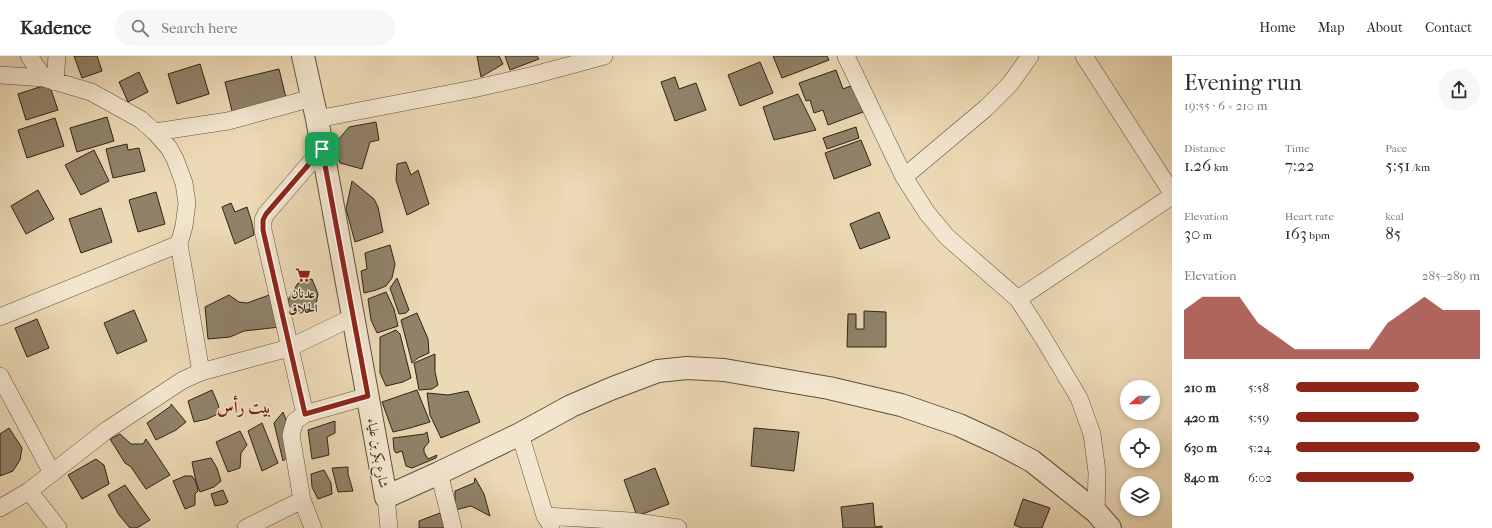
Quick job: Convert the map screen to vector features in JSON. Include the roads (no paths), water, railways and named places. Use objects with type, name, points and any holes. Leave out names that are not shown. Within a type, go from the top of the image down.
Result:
[{"type":"street","points":[[29,56],[49,80]]},
{"type":"street","points":[[49,80],[56,56]]},
{"type":"street","name":"شارع بكر بن علياء","points":[[303,56],[315,109],[386,497]]},
{"type":"street","points":[[155,132],[315,109],[473,90],[604,56]]},
{"type":"street","points":[[846,56],[904,176],[927,213],[947,237],[1018,299],[1079,398],[1092,434],[1103,520]]},
{"type":"street","points":[[904,176],[986,108],[1010,84],[1030,56]]},
{"type":"street","points":[[1084,56],[1172,192]]},
{"type":"street","points":[[0,75],[49,80],[91,92],[140,119],[155,132],[169,148],[184,183],[187,203],[184,226],[179,244],[201,372]]},
{"type":"street","points":[[305,414],[263,230],[263,220],[266,214],[322,149]]},
{"type":"street","points":[[1018,299],[1172,196]]},
{"type":"street","points":[[0,317],[179,244]]},
{"type":"street","points":[[0,508],[29,491],[113,426],[183,380],[201,372],[289,348],[353,317]]},
{"type":"street","points":[[389,528],[386,497],[520,434],[571,406],[658,371],[686,368],[724,370],[829,388],[901,405],[959,425],[1032,461],[1103,520]]},
{"type":"street","points":[[0,376],[52,473]]},
{"type":"street","points":[[312,528],[302,500],[291,435],[295,422],[305,414],[368,396]]},
{"type":"street","points":[[520,434],[549,522],[630,521],[678,528]]},
{"type":"street","points":[[439,473],[453,528]]},
{"type":"street","points":[[29,491],[58,528]]},
{"type":"street","points":[[246,528],[302,500]]},
{"type":"place","name":"عدنان الحلاق","points":[[303,275]]},
{"type":"district","name":"بيت رأس","points":[[244,407]]}]
